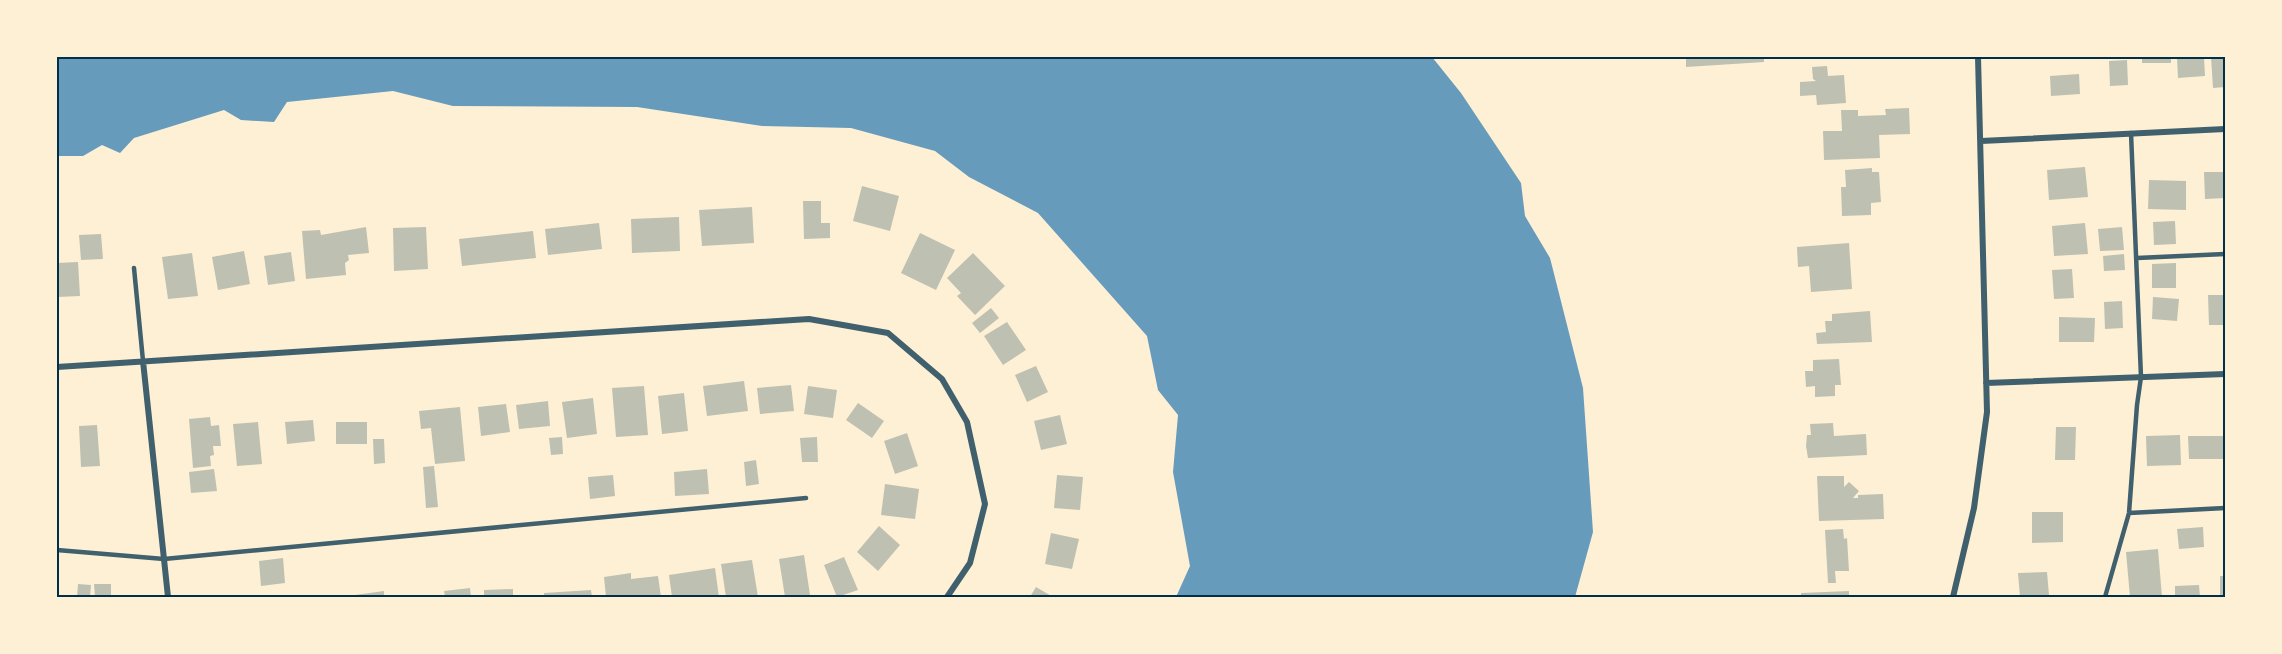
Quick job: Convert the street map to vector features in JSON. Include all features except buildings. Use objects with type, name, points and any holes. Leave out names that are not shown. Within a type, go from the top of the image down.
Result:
[{"type":"street","points":[[1953,597],[1974,508],[1987,412],[1978,57]]},
{"type":"street","points":[[1981,141],[2225,129]]},
{"type":"street","points":[[57,367],[809,320],[888,333],[942,379],[967,422],[985,504],[970,563],[947,597]]},
{"type":"street","points":[[143,361],[168,597]]},
{"type":"street","points":[[1986,383],[2225,374]]},
{"type":"lane","points":[[2105,597],[2129,513],[2141,377],[2131,133]]},
{"type":"lane","points":[[2137,258],[2225,254]]},
{"type":"lane","points":[[134,268],[143,361]]},
{"type":"lane","points":[[57,550],[164,560],[806,498]]},
{"type":"lane","points":[[2129,513],[2225,508]]},
{"type":"water","points":[[57,57],[1432,57],[1461,93],[1521,183],[1525,216],[1550,258],[1583,388],[1593,532],[1575,597],[1176,597],[1190,566],[1173,472],[1178,415],[1158,390],[1147,336],[1038,213],[969,177],[935,151],[851,128],[762,126],[637,107],[453,106],[393,91],[287,102],[274,122],[241,120],[224,110],[134,138],[120,153],[102,145],[83,156],[57,156]]}]
